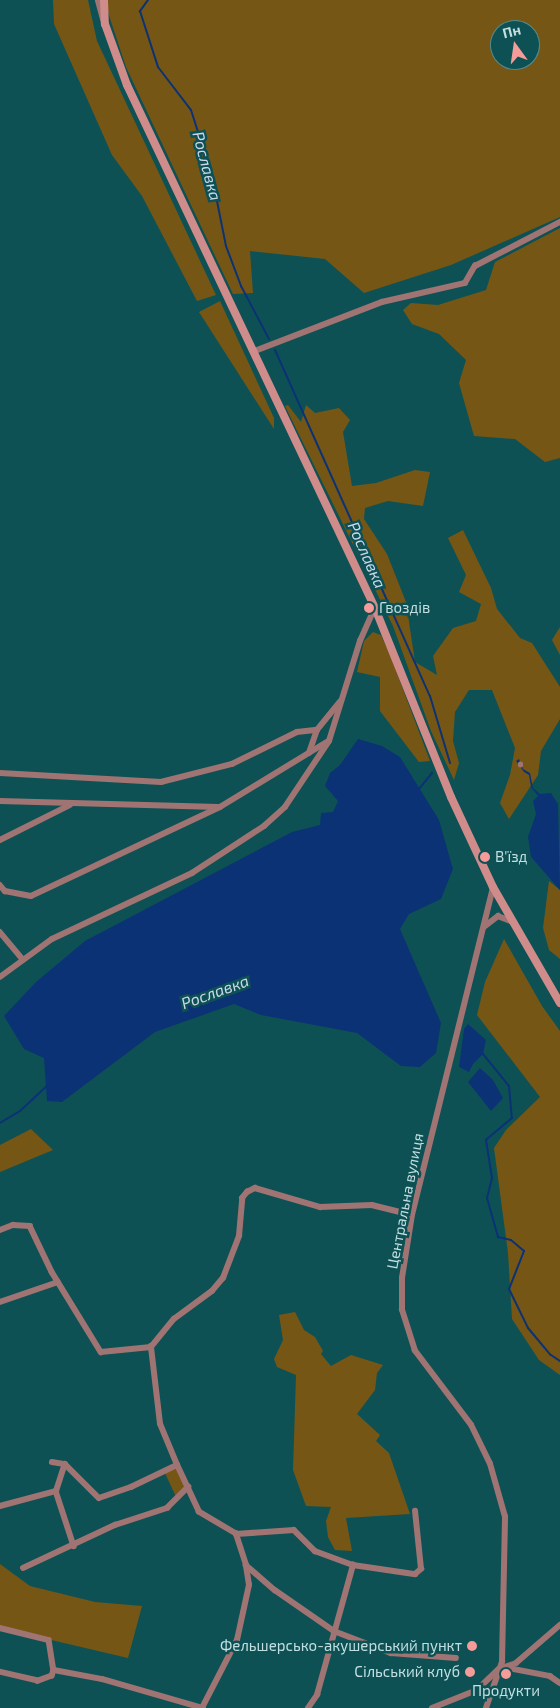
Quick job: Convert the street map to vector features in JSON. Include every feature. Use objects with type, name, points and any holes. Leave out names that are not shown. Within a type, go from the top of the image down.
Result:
[{"type":"main road","points":[[104,0],[105,24],[127,85],[375,608],[451,797],[511,921],[560,1002]]},
{"type":"street","points":[[98,0],[105,24]]},
{"type":"street","points":[[255,352],[382,302],[465,283],[475,266],[560,222]]},
{"type":"street","points":[[0,977],[22,958],[61,934],[192,872],[264,826],[285,807],[329,741],[360,641],[375,608]]},
{"type":"street","points":[[310,753],[317,730],[343,699]]},
{"type":"street","points":[[0,773],[161,782],[232,764],[297,732],[317,730]]},
{"type":"street","points":[[0,885],[5,891],[31,896],[220,807],[329,741]]},
{"type":"street","points":[[0,801],[71,805],[220,807]]},
{"type":"street","points":[[0,840],[71,805]]},
{"type":"street","name":"Центральна вулиця","points":[[486,1708],[499,1669],[505,1517],[490,1464],[471,1425],[415,1351],[406,1327],[402,1278],[412,1215],[493,887]]},
{"type":"street","points":[[482,931],[498,916],[511,921]]},
{"type":"street","points":[[0,932],[22,958]]},
{"type":"street","points":[[0,1230],[13,1225],[30,1226],[58,1282],[101,1352],[151,1347],[174,1319],[212,1291],[223,1278],[239,1236],[242,1198],[247,1192],[255,1188],[320,1207],[372,1204],[412,1215]]},
{"type":"street","points":[[0,1302],[58,1282]]},
{"type":"street","points":[[151,1347],[160,1424],[200,1512],[236,1534],[294,1530],[314,1551],[353,1565],[415,1574],[421,1569],[415,1511]]},
{"type":"street","points":[[52,1462],[65,1464],[99,1498],[131,1488],[177,1464]]},
{"type":"street","points":[[65,1464],[56,1491],[74,1546]]},
{"type":"street","points":[[23,1568],[74,1546],[115,1525],[167,1508],[188,1487]]},
{"type":"street","points":[[0,1506],[56,1491]]},
{"type":"street","points":[[54,1670],[102,1679],[202,1708],[237,1640],[248,1585],[246,1564],[236,1534]]},
{"type":"street","points":[[246,1564],[275,1590],[334,1631],[391,1652],[456,1658]]},
{"type":"street","points":[[308,1708],[317,1695],[353,1565]]},
{"type":"street","points":[[432,1708],[477,1690],[499,1669],[516,1663],[560,1625]]},
{"type":"street","points":[[0,1628],[49,1640],[54,1670],[52,1676],[38,1681],[0,1672]]},
{"type":"street","points":[[499,1669],[518,1668],[550,1676],[560,1683]]},
{"type":"shaded area","points":[[53,0],[88,0],[97,41],[216,295],[197,301],[142,196],[112,155],[54,24]]},
{"type":"shaded area","points":[[104,0],[560,0],[560,217],[451,265],[364,293],[325,259],[250,251],[253,293],[233,294],[126,67]]},
{"type":"shaded area","points":[[560,228],[560,458],[545,462],[515,439],[474,436],[459,383],[466,360],[439,334],[412,324],[403,310],[411,303],[438,305],[486,290],[495,262]]},
{"type":"shaded area","points":[[220,301],[274,418],[274,429],[199,312]]},
{"type":"shaded area","points":[[288,405],[301,422],[306,405],[315,413],[339,408],[350,420],[343,432],[352,486],[376,483],[415,470],[430,472],[423,506],[388,501],[365,508],[364,519],[387,554],[406,602],[415,662],[437,675],[433,656],[453,628],[476,621],[481,604],[459,592],[466,575],[448,538],[463,530],[491,588],[497,609],[520,638],[532,643],[560,687],[560,719],[541,751],[538,775],[509,819],[500,803],[510,775],[515,748],[492,690],[469,690],[455,712],[453,741],[459,763],[454,780],[431,731],[393,626],[285,406]]},
{"type":"shaded area","points":[[560,627],[560,655],[552,640]]},
{"type":"shaded area","points":[[373,632],[381,635],[390,655],[430,761],[419,762],[380,711],[380,677],[357,672],[364,641]]},
{"type":"shaded area","points":[[549,881],[560,890],[560,959],[549,950],[543,928]]},
{"type":"shaded area","points":[[504,939],[542,1006],[560,1031],[560,1375],[539,1360],[512,1319],[508,1253],[494,1148],[506,1130],[540,1097],[477,1015],[485,982]]},
{"type":"shaded area","points":[[31,1129],[53,1150],[0,1172],[0,1145]]},
{"type":"shaded area","points":[[295,1312],[304,1330],[315,1337],[323,1351],[321,1354],[331,1366],[351,1355],[383,1365],[377,1373],[375,1390],[357,1414],[380,1435],[376,1441],[389,1453],[410,1514],[346,1518],[352,1551],[335,1550],[328,1537],[326,1521],[331,1507],[306,1506],[293,1470],[296,1375],[277,1367],[274,1359],[283,1340],[279,1315]]},
{"type":"shaded area","points":[[177,1465],[188,1487],[177,1499],[164,1471]]},
{"type":"shaded area","points":[[0,1564],[30,1586],[95,1602],[142,1606],[128,1658],[0,1628]]},
{"type":"water","points":[[358,739],[382,746],[400,757],[439,820],[453,869],[441,899],[409,914],[400,929],[441,1023],[436,1053],[420,1067],[401,1066],[357,1033],[261,1015],[234,1004],[155,1032],[62,1102],[47,1101],[44,1058],[24,1049],[4,1016],[36,982],[85,941],[292,832],[320,825],[321,813],[333,812],[338,801],[325,786],[330,773],[340,765]]},
{"type":"water","points":[[519,759],[523,769],[530,773],[533,788],[540,794],[551,793],[558,804],[560,890],[531,857],[528,837],[536,814],[533,801],[538,796],[531,787],[529,775],[524,772],[516,761]]},
{"type":"water","points":[[468,1024],[486,1040],[483,1054],[473,1064],[469,1072],[459,1067],[464,1029]]},
{"type":"water","points":[[480,1068],[493,1080],[503,1098],[491,1111],[468,1082]]},
{"type":"waterway","name":"Рославка","points":[[148,0],[140,11],[158,67],[191,110],[212,176],[226,246],[241,286],[269,339]]},
{"type":"waterway","name":"Рославка","points":[[275,350],[430,696],[450,763]]},
{"type":"waterway","name":"Рославка","points":[[419,789],[432,773]]},
{"type":"waterway","points":[[483,1054],[509,1086],[512,1118],[486,1140],[492,1178],[487,1198],[498,1237],[511,1240],[524,1251],[509,1289],[528,1328],[551,1355],[560,1361]]},
{"type":"waterway","name":"Рославка","points":[[0,1123],[20,1111],[47,1086]]},
{"type":"place","name":"Гвоздів","points":[[369,608]]},
{"type":"place","name":"В'їзд","points":[[485,857]]},
{"type":"place","name":"Фельшерсько-акушерський пункт","points":[[472,1646]]},
{"type":"place","name":"Сільський клуб","points":[[470,1672]]},
{"type":"place","name":"Продукти","points":[[506,1674]]}]
